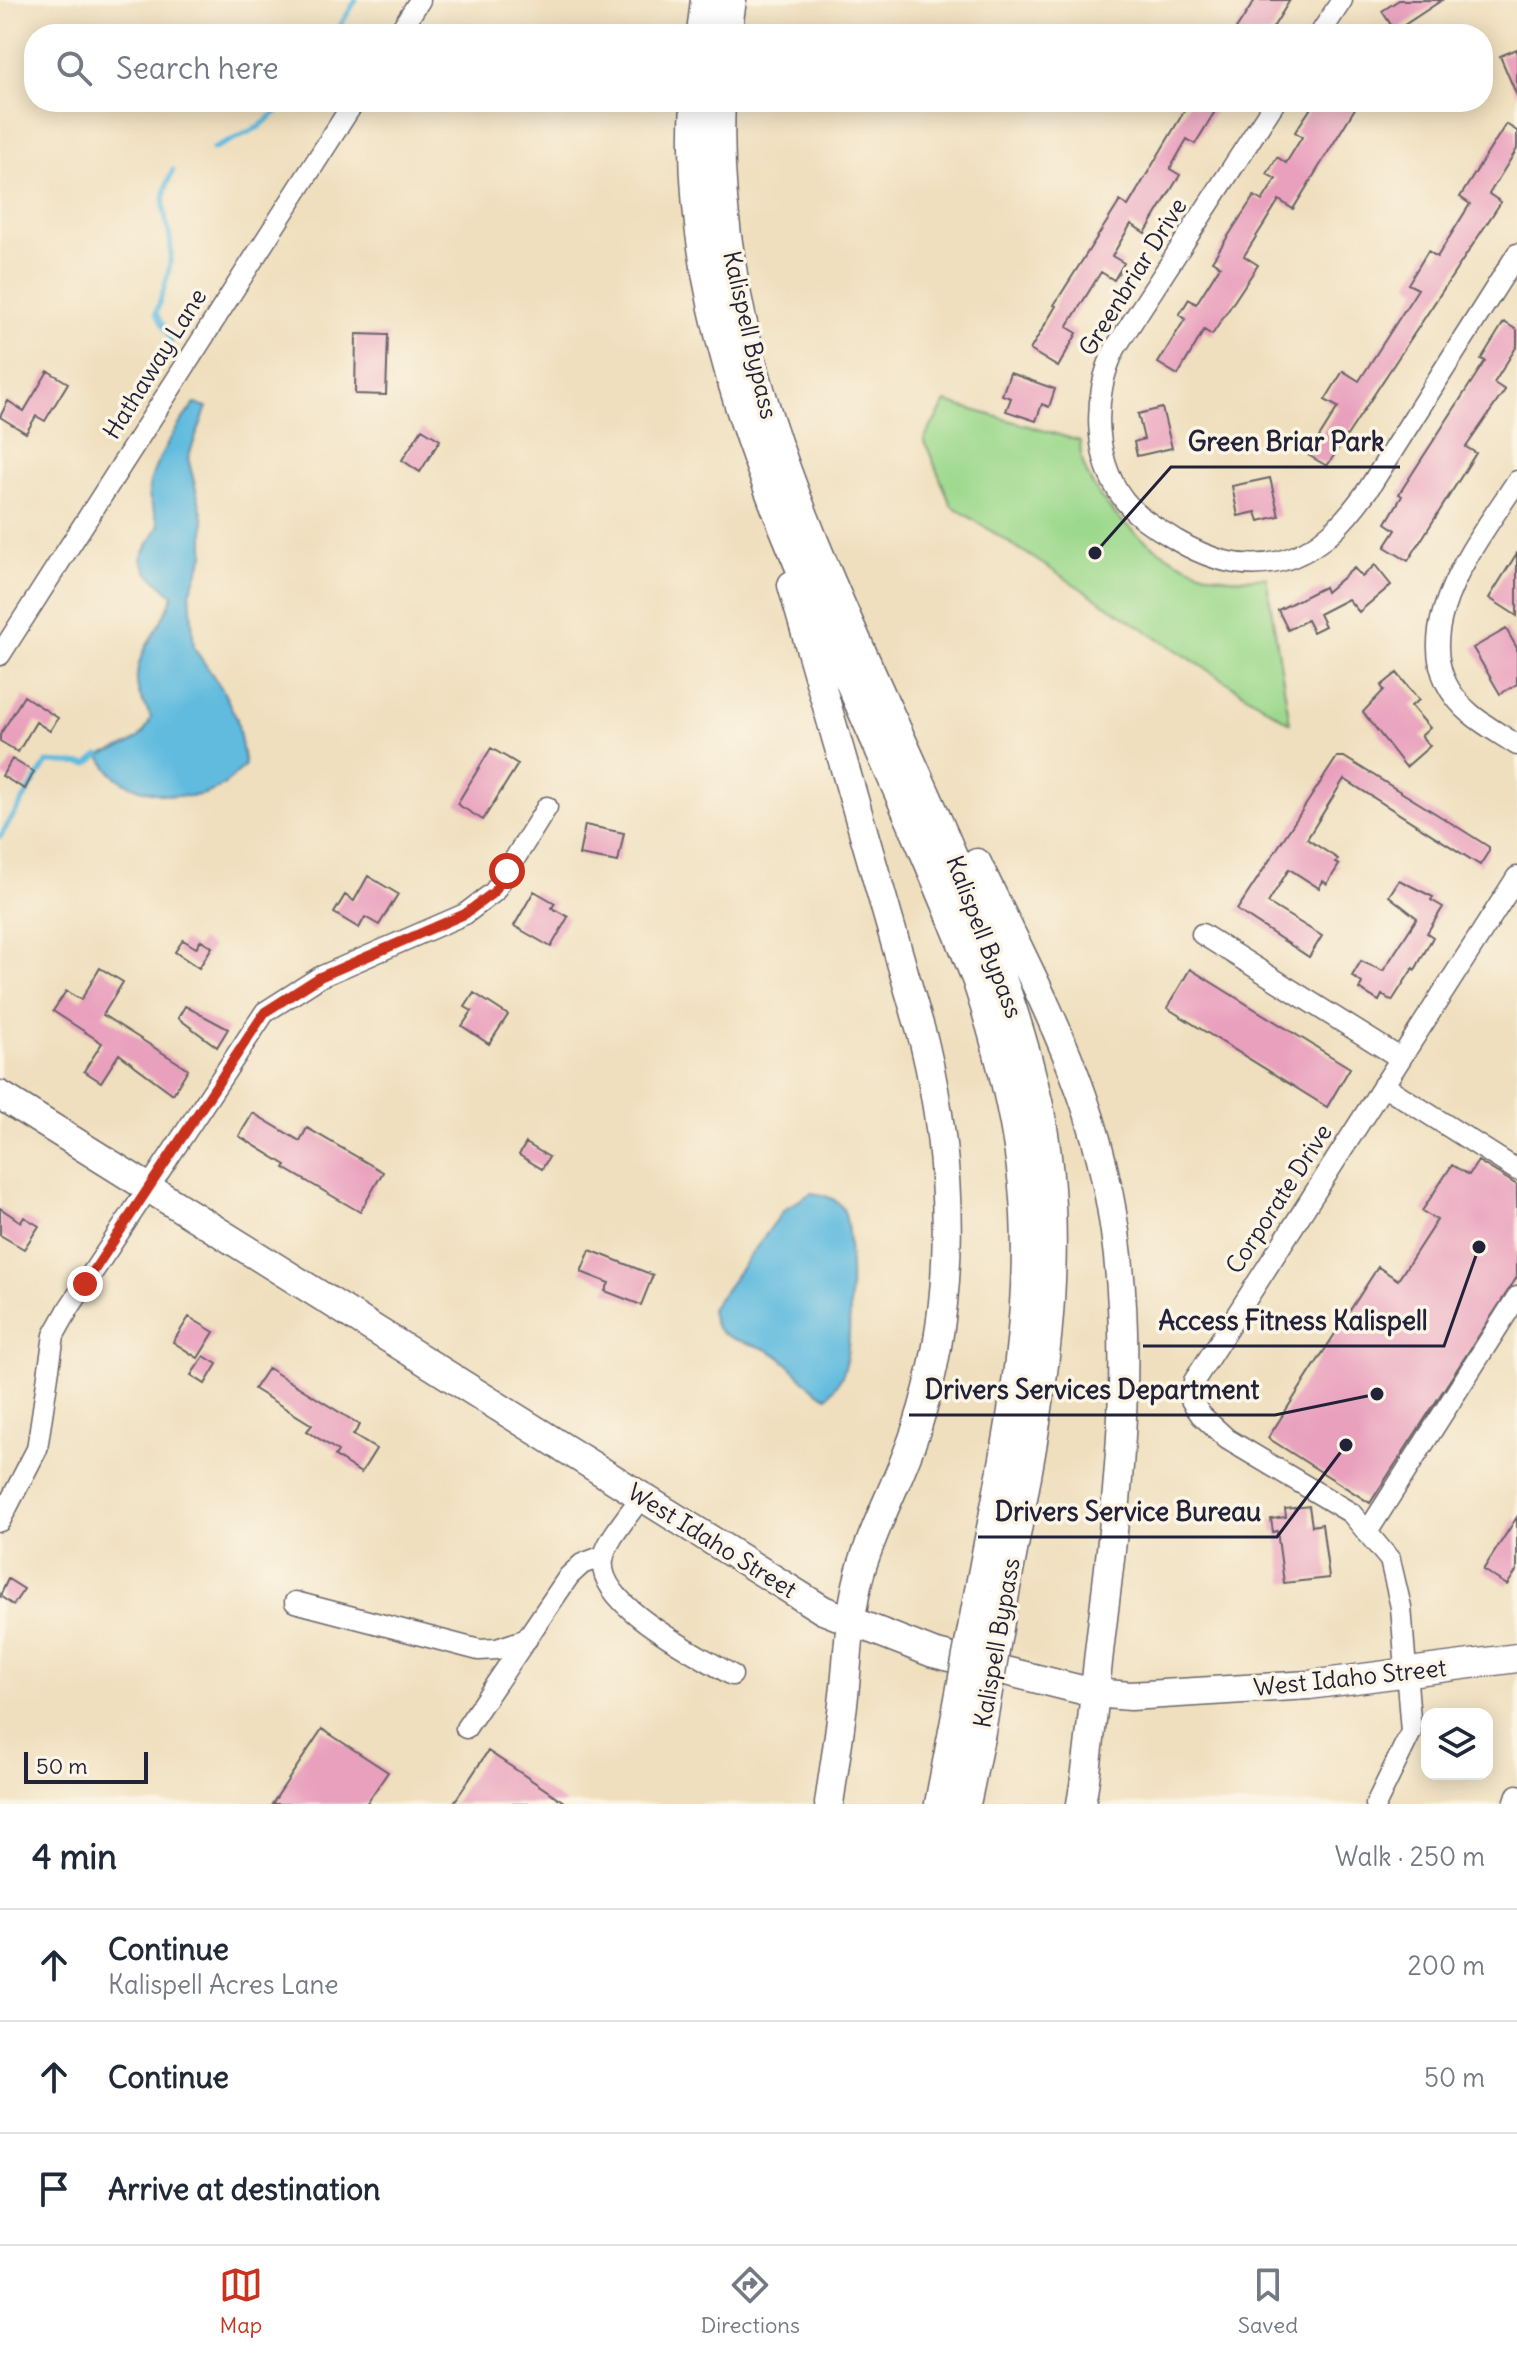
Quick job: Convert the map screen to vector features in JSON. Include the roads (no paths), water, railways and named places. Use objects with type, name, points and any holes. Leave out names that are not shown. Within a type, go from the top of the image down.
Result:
[{"type":"highway","points":[[702,24],[705,0]]},
{"type":"highway","points":[[728,24],[732,0]]},
{"type":"highway","name":"Kalispell Bypass","points":[[695,112],[695,183],[711,300],[734,395],[775,506],[968,958],[995,1040],[1015,1129],[1025,1219],[1021,1341],[992,1595],[967,1734],[966,1804]]},
{"type":"highway","name":"Kalispell Bypass","points":[[721,112],[725,224],[732,277],[755,378],[789,476],[992,948],[1024,1047],[1044,1137],[1052,1226],[1051,1289],[1036,1419],[992,1595]]},
{"type":"highway","points":[[775,506],[794,597],[924,1042],[939,1112],[945,1169],[944,1283],[931,1379],[916,1430],[863,1563],[849,1622],[844,1693],[829,1804]]},
{"type":"highway","points":[[875,675],[927,760],[1048,1013],[1082,1094],[1109,1193],[1123,1282],[1124,1390],[1092,1737],[1081,1804]]},
{"type":"highway","name":"West Idaho Street","points":[[0,1095],[823,1610],[849,1622],[933,1653],[1094,1693],[1130,1696],[1409,1673],[1517,1658]]},
{"type":"highway","name":"Kalispell Bypass","points":[[939,1804],[967,1734]]},
{"type":"street","points":[[404,24],[420,0]]},
{"type":"street","points":[[1326,24],[1342,0]]},
{"type":"street","name":"Hathaway Lane","points":[[0,655],[348,112]]},
{"type":"street","name":"Greenbriar Drive","points":[[1269,112],[1116,347],[1103,375],[1098,406],[1109,468],[1121,496],[1142,518],[1194,550],[1236,564],[1282,561],[1325,539],[1349,516],[1369,488],[1517,254]]},
{"type":"street","points":[[1517,481],[1451,585],[1442,605],[1439,626],[1441,664],[1449,687],[1470,714],[1517,745]]},
{"type":"street","points":[[0,1521],[37,1449],[54,1335],[265,1012],[320,977],[465,914],[494,892],[547,807]]},
{"type":"street","name":"Corporate Drive","points":[[1376,1804],[1411,1732],[1409,1673],[1401,1607],[1390,1560],[1351,1513],[1227,1439],[1201,1415],[1191,1400],[1194,1381],[1517,877]]},
{"type":"street","points":[[1202,934],[1400,1058]]},
{"type":"street","points":[[1383,1085],[1517,1170]]},
{"type":"street","points":[[1368,1531],[1517,1297]]},
{"type":"street","points":[[641,1497],[603,1556],[603,1571],[610,1591],[628,1609],[732,1675]]},
{"type":"street","points":[[466,1728],[569,1576],[582,1564],[603,1556]]},
{"type":"street","points":[[295,1602],[479,1650],[497,1649],[527,1639]]},
{"type":"street","points":[[1514,1804],[1517,1795]]},
{"type":"water","points":[[195,404],[207,407],[188,458],[204,521],[204,555],[190,593],[194,648],[222,689],[237,719],[245,765],[215,790],[200,795],[174,796],[147,791],[123,781],[112,773],[99,755],[137,739],[151,718],[138,689],[139,664],[173,595],[148,573],[141,558],[159,525],[150,498],[150,485],[166,447]]},
{"type":"water","points":[[811,1193],[829,1197],[840,1205],[848,1240],[850,1289],[847,1358],[841,1378],[827,1397],[811,1387],[776,1355],[721,1332],[715,1325],[711,1309],[784,1210]]},
{"type":"waterway","points":[[341,24],[356,0]]},
{"type":"waterway","points":[[213,149],[259,127],[276,112]]},
{"type":"waterway","points":[[172,341],[156,313],[170,263],[164,198],[173,170]]},
{"type":"waterway","points":[[0,837],[47,762],[88,764],[99,755]]},
{"type":"place","name":"Green Briar Park","points":[[1095,553]]},
{"type":"place","name":"Access Fitness Kalispell","points":[[1479,1247]]},
{"type":"place","name":"Drivers Services Department","points":[[1377,1394]]},
{"type":"place","name":"Drivers Service Bureau","points":[[1346,1445]]}]
